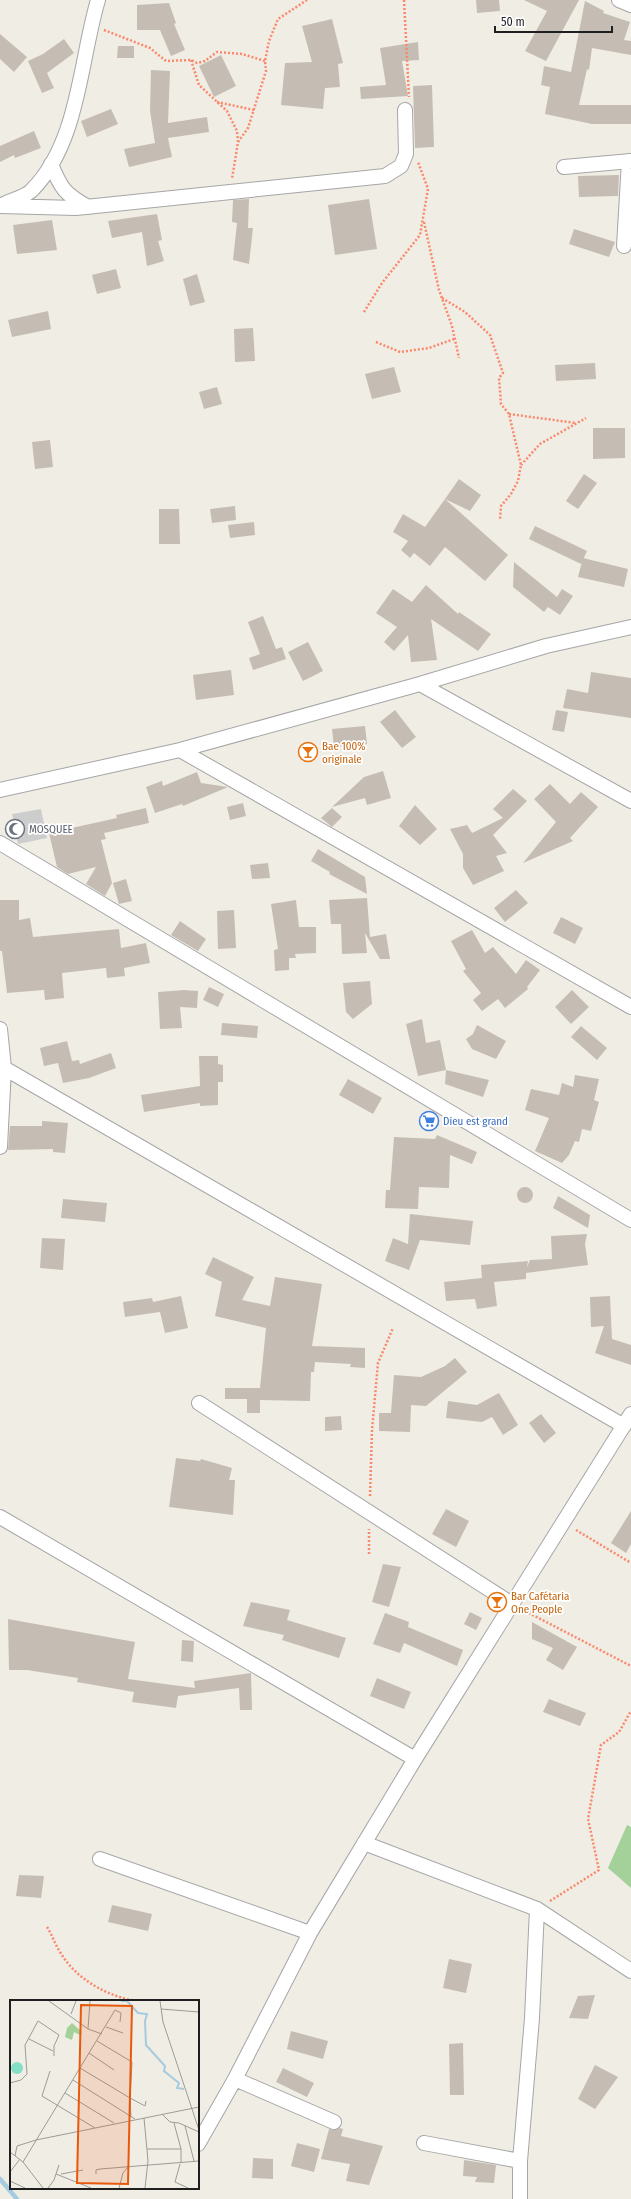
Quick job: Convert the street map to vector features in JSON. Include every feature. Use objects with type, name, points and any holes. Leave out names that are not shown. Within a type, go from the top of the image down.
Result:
[{"type":"street","points":[[0,206],[32,191],[51,164],[67,129],[74,105],[91,24],[98,0]]},
{"type":"street","points":[[619,0],[631,5]]},
{"type":"street","points":[[0,206],[88,207],[385,176],[401,166],[406,154],[404,110]]},
{"type":"street","points":[[564,168],[630,161],[624,246]]},
{"type":"street","points":[[51,164],[58,181],[69,196],[88,207]]},
{"type":"street","points":[[0,790],[180,750],[420,684],[546,646],[631,627]]},
{"type":"street","points":[[420,684],[631,801]]},
{"type":"street","points":[[180,750],[631,1006]]},
{"type":"street","points":[[0,842],[631,1220]]},
{"type":"street","points":[[0,1029],[2,1067],[0,1146]]},
{"type":"street","points":[[2,1067],[628,1420],[415,1759],[310,1932],[235,2079],[199,2142]]},
{"type":"street","points":[[199,1403],[512,1604]]},
{"type":"street","points":[[0,1518],[415,1759]]},
{"type":"street","points":[[364,1843],[537,1909],[631,1972]]},
{"type":"street","points":[[100,1859],[310,1932]]},
{"type":"street","points":[[520,2199],[520,2160],[532,2018],[537,1909]]},
{"type":"street","points":[[235,2079],[334,2122]]},
{"type":"street","points":[[424,2143],[520,2160]]},
{"type":"path","points":[[238,142],[248,128],[254,110],[266,71],[265,61],[269,41],[278,19],[307,0]]},
{"type":"path","points":[[404,0],[410,103],[404,110]]},
{"type":"path","points":[[91,24],[150,48],[166,61],[191,60],[197,63],[205,61],[217,52],[231,52],[265,61]]},
{"type":"path","points":[[191,60],[199,85],[215,102],[227,111],[237,131],[238,142],[229,193]]},
{"type":"path","points":[[215,102],[254,110]]},
{"type":"path","points":[[364,312],[382,283],[420,235],[428,189],[422,169],[406,142]]},
{"type":"path","points":[[423,220],[442,298],[452,326],[459,358]]},
{"type":"path","points":[[442,298],[465,312],[490,335],[503,373],[499,378],[500,404],[509,414],[521,465],[518,481],[501,506],[500,518]]},
{"type":"path","points":[[376,342],[400,352],[429,348],[454,339]]},
{"type":"path","points":[[509,414],[576,423]]},
{"type":"path","points":[[521,465],[540,444],[586,418]]},
{"type":"path","points":[[369,1554],[372,1430],[378,1363],[393,1328]]},
{"type":"path","points":[[563,1523],[631,1563]]},
{"type":"path","points":[[512,1604],[631,1666]]},
{"type":"path","points":[[537,1909],[599,1870],[588,1819],[601,1745],[620,1732],[631,1711]]},
{"type":"path","points":[[47,1927],[61,1953],[84,1980],[116,1997],[130,2000]]},
{"type":"shaded area","points":[[41,809],[47,838],[18,844],[12,814]]},
{"type":"green space","points":[[627,1825],[631,1827],[631,1888],[608,1868]]},
{"type":"building","points":[[476,0],[499,0],[500,11],[477,13]]},
{"type":"building","points":[[524,0],[579,0],[546,61],[525,51],[547,11]]},
{"type":"building","points":[[585,1],[604,11],[603,13],[630,22],[624,40],[631,41],[631,55],[592,48],[589,70],[587,69],[579,105],[631,105],[631,124],[592,124],[545,114],[550,87],[541,85],[544,66],[571,72]]},
{"type":"building","points":[[169,3],[176,23],[174,24],[185,50],[171,56],[160,30],[137,30],[137,5]]},
{"type":"building","points":[[332,19],[343,63],[338,64],[340,87],[325,88],[323,109],[281,105],[285,63],[312,62],[302,26]]},
{"type":"building","points":[[0,34],[27,57],[14,72],[0,59]]},
{"type":"building","points":[[64,39],[74,53],[47,73],[54,88],[42,93],[28,61],[43,54]]},
{"type":"building","points":[[418,42],[419,60],[402,61],[408,96],[361,99],[360,87],[386,85],[380,48]]},
{"type":"building","points":[[118,46],[134,46],[134,58],[117,58]]},
{"type":"building","points":[[221,55],[236,86],[214,97],[199,66]]},
{"type":"building","points":[[151,70],[170,71],[168,123],[207,117],[209,132],[168,138],[172,157],[129,167],[124,149],[155,143],[150,111]]},
{"type":"building","points":[[432,85],[434,147],[415,148],[413,86]]},
{"type":"building","points":[[111,109],[118,124],[87,137],[81,121]]},
{"type":"building","points":[[34,131],[41,148],[15,158],[14,155],[0,162],[0,146]]},
{"type":"building","points":[[619,175],[618,196],[579,197],[578,176]]},
{"type":"building","points":[[249,199],[248,228],[253,228],[249,264],[233,260],[237,223],[232,222],[233,200]]},
{"type":"building","points":[[369,199],[377,249],[335,255],[328,205]]},
{"type":"building","points":[[157,214],[162,240],[158,241],[164,261],[147,266],[142,232],[112,238],[108,221]]},
{"type":"building","points":[[52,220],[57,250],[17,254],[13,225]]},
{"type":"building","points":[[574,229],[615,242],[609,257],[569,244]]},
{"type":"building","points":[[116,269],[121,288],[97,294],[92,275]]},
{"type":"building","points":[[197,274],[205,302],[190,306],[183,279]]},
{"type":"building","points":[[48,311],[51,329],[12,337],[8,320]]},
{"type":"building","points":[[253,328],[255,361],[235,362],[234,329]]},
{"type":"building","points":[[595,363],[596,379],[556,381],[555,365]]},
{"type":"building","points":[[394,367],[401,392],[372,399],[365,374]]},
{"type":"building","points":[[217,387],[222,404],[204,409],[199,392]]},
{"type":"building","points":[[593,428],[625,428],[625,458],[593,459]]},
{"type":"building","points":[[50,440],[53,467],[35,469],[32,442]]},
{"type":"building","points":[[584,474],[597,483],[578,509],[566,501]]},
{"type":"building","points":[[459,479],[481,495],[470,511],[445,499]]},
{"type":"building","points":[[445,499],[508,555],[485,581],[445,547],[430,566],[414,553],[410,558],[401,550],[408,541],[393,532],[403,514],[425,527]]},
{"type":"building","points":[[235,506],[236,520],[212,523],[210,509]]},
{"type":"building","points":[[159,509],[179,509],[180,544],[159,544]]},
{"type":"building","points":[[254,522],[255,535],[230,538],[228,525]]},
{"type":"building","points":[[535,526],[587,551],[581,564],[529,539]]},
{"type":"building","points":[[583,558],[628,569],[624,587],[578,577]]},
{"type":"building","points":[[514,562],[557,597],[562,589],[573,596],[560,615],[548,607],[544,612],[513,587]]},
{"type":"building","points":[[426,585],[458,614],[459,612],[491,634],[478,651],[431,619],[437,660],[411,662],[408,635],[394,651],[384,642],[397,627],[376,613],[393,589],[412,602]]},
{"type":"building","points":[[263,616],[276,649],[282,647],[286,659],[253,670],[249,658],[260,654],[248,622]]},
{"type":"building","points":[[308,642],[323,671],[303,681],[288,652]]},
{"type":"building","points":[[231,670],[234,695],[196,700],[193,675]]},
{"type":"building","points":[[591,672],[631,678],[631,718],[563,708],[567,689],[588,693]]},
{"type":"building","points":[[395,710],[416,737],[402,748],[380,722]]},
{"type":"building","points":[[556,710],[568,712],[564,732],[552,730]]},
{"type":"building","points":[[365,726],[367,744],[334,747],[332,729]]},
{"type":"building","points":[[383,771],[391,798],[367,805],[365,798],[332,807],[364,777]]},
{"type":"building","points":[[197,772],[201,783],[228,787],[183,806],[182,804],[155,813],[146,787],[162,781],[163,786]]},
{"type":"building","points":[[550,784],[570,804],[581,792],[598,807],[570,838],[573,841],[523,863],[556,822],[534,799]]},
{"type":"building","points":[[513,789],[527,801],[493,835],[507,853],[496,856],[504,871],[473,885],[463,868],[463,854],[450,829],[467,825],[472,833],[503,818],[493,809]]},
{"type":"building","points":[[243,803],[246,816],[230,820],[227,807]]},
{"type":"building","points":[[415,805],[437,829],[420,845],[399,826]]},
{"type":"building","points":[[146,808],[149,823],[104,833],[106,839],[101,840],[112,883],[105,896],[86,884],[96,867],[68,874],[57,867],[49,833],[117,818],[116,815]]},
{"type":"building","points":[[332,808],[342,817],[332,827],[321,818]]},
{"type":"building","points":[[318,849],[365,877],[367,894],[329,874],[330,872],[311,861]]},
{"type":"building","points":[[268,863],[270,878],[252,879],[250,865]]},
{"type":"building","points":[[126,879],[132,901],[119,904],[113,883]]},
{"type":"building","points":[[516,890],[528,903],[505,922],[494,908]]},
{"type":"building","points":[[367,898],[370,937],[386,934],[390,959],[380,959],[365,933],[367,953],[342,954],[341,924],[331,924],[329,900]]},
{"type":"building","points":[[0,900],[19,900],[19,920],[30,918],[33,937],[119,929],[121,948],[146,943],[150,963],[124,968],[125,976],[107,978],[106,968],[62,973],[64,998],[45,1000],[44,990],[7,993],[2,951],[0,951]]},
{"type":"building","points":[[296,900],[299,927],[316,927],[316,953],[295,954],[296,958],[289,958],[289,970],[275,971],[274,950],[278,949],[271,904]]},
{"type":"building","points":[[234,910],[236,948],[218,949],[217,911]]},
{"type":"building","points":[[561,917],[583,928],[575,944],[553,933]]},
{"type":"building","points":[[180,921],[206,939],[198,951],[171,935]]},
{"type":"building","points":[[472,930],[485,953],[493,947],[516,974],[526,960],[540,970],[527,987],[528,989],[505,1008],[498,999],[482,1011],[473,1000],[481,993],[463,971],[466,969],[451,941]]},
{"type":"building","points":[[370,981],[372,1004],[353,1019],[346,1012],[343,983]]},
{"type":"building","points":[[209,987],[224,994],[218,1007],[203,1000]]},
{"type":"building","points":[[184,990],[198,991],[197,1008],[180,1007],[182,1028],[160,1029],[158,992]]},
{"type":"building","points":[[572,990],[589,1007],[571,1024],[555,1007]]},
{"type":"building","points":[[422,1019],[426,1043],[440,1040],[446,1070],[418,1076],[406,1024]]},
{"type":"building","points":[[222,1023],[258,1026],[257,1038],[221,1035]]},
{"type":"building","points":[[477,1025],[506,1041],[496,1059],[472,1049],[466,1039],[473,1034]]},
{"type":"building","points":[[581,1026],[607,1048],[597,1060],[571,1037]]},
{"type":"building","points":[[67,1041],[72,1061],[79,1060],[80,1064],[111,1053],[116,1068],[89,1078],[63,1083],[58,1063],[44,1066],[40,1048]]},
{"type":"building","points":[[199,1056],[218,1056],[218,1064],[223,1065],[223,1082],[218,1082],[218,1105],[200,1106],[200,1103],[144,1112],[141,1095],[200,1086]]},
{"type":"building","points":[[446,1070],[489,1080],[483,1097],[445,1084]]},
{"type":"building","points":[[575,1075],[599,1079],[594,1100],[599,1102],[591,1131],[582,1129],[579,1142],[575,1141],[569,1155],[562,1163],[535,1151],[549,1118],[525,1110],[531,1089],[559,1095],[562,1083],[573,1087]]},
{"type":"building","points":[[348,1079],[382,1098],[373,1114],[339,1095]]},
{"type":"building","points":[[42,1121],[68,1123],[65,1153],[53,1152],[53,1149],[8,1150],[10,1126],[42,1126]]},
{"type":"building","points":[[437,1135],[477,1152],[472,1164],[450,1155],[449,1188],[419,1187],[418,1209],[385,1208],[386,1190],[390,1190],[394,1137],[435,1139]]},
{"type":"building","points":[[522,1187],[528,1187],[533,1192],[531,1201],[528,1203],[522,1203],[517,1198],[517,1192]]},
{"type":"building","points":[[558,1196],[590,1215],[588,1228],[553,1208]]},
{"type":"building","points":[[63,1199],[107,1203],[105,1222],[61,1218]]},
{"type":"building","points":[[410,1214],[473,1221],[470,1245],[420,1240],[409,1270],[385,1261],[393,1238],[408,1244]]},
{"type":"building","points":[[587,1234],[585,1244],[588,1265],[526,1273],[526,1279],[494,1282],[497,1306],[477,1309],[475,1299],[446,1301],[444,1282],[482,1278],[481,1265],[528,1261],[527,1267],[530,1260],[552,1259],[551,1236]]},
{"type":"building","points":[[42,1238],[65,1239],[63,1270],[40,1268]]},
{"type":"building","points":[[213,1257],[254,1277],[242,1300],[270,1306],[275,1277],[322,1284],[312,1346],[365,1348],[365,1368],[350,1367],[351,1364],[315,1362],[314,1372],[311,1372],[310,1401],[260,1400],[260,1413],[247,1413],[247,1399],[225,1399],[225,1388],[260,1388],[266,1328],[215,1316],[222,1282],[205,1274]]},
{"type":"building","points":[[181,1296],[188,1328],[165,1333],[160,1312],[125,1317],[123,1302],[152,1298],[153,1302]]},
{"type":"building","points":[[610,1296],[612,1339],[631,1345],[631,1365],[595,1353],[604,1326],[591,1327],[590,1297]]},
{"type":"building","points":[[455,1358],[467,1372],[426,1406],[411,1405],[410,1432],[379,1431],[379,1413],[391,1413],[394,1375],[421,1377],[445,1366]]},
{"type":"building","points":[[499,1393],[518,1425],[503,1435],[492,1417],[482,1422],[446,1418],[448,1401],[477,1405]]},
{"type":"building","points":[[541,1414],[556,1433],[544,1443],[529,1423]]},
{"type":"building","points":[[341,1416],[342,1430],[325,1431],[325,1417]]},
{"type":"building","points":[[176,1458],[200,1461],[201,1459],[232,1468],[229,1480],[235,1480],[233,1515],[169,1507]]},
{"type":"building","points":[[446,1509],[469,1521],[456,1547],[432,1534]]},
{"type":"building","points":[[631,1511],[631,1544],[626,1553],[611,1543]]},
{"type":"building","points":[[383,1564],[401,1567],[389,1607],[372,1602]]},
{"type":"building","points":[[251,1602],[290,1610],[287,1620],[346,1638],[339,1658],[282,1640],[284,1635],[243,1626]]},
{"type":"building","points":[[470,1612],[482,1618],[476,1630],[464,1624]]},
{"type":"building","points":[[385,1613],[409,1622],[408,1627],[463,1650],[457,1666],[404,1643],[400,1653],[373,1644]]},
{"type":"building","points":[[8,1619],[135,1642],[128,1679],[195,1688],[194,1681],[251,1673],[252,1710],[240,1710],[239,1688],[178,1696],[176,1708],[132,1702],[134,1692],[77,1682],[78,1678],[27,1670],[9,1670]]},
{"type":"building","points":[[532,1622],[577,1647],[563,1670],[546,1660],[553,1648],[532,1639]]},
{"type":"building","points":[[182,1640],[194,1641],[193,1662],[181,1661]]},
{"type":"building","points":[[377,1678],[411,1692],[404,1709],[370,1696]]},
{"type":"building","points":[[549,1699],[586,1713],[580,1726],[543,1712]]},
{"type":"building","points":[[19,1875],[44,1876],[41,1898],[16,1896]]},
{"type":"building","points":[[112,1905],[152,1914],[148,1931],[108,1922]]},
{"type":"building","points":[[449,1959],[472,1964],[466,1993],[443,1988]]},
{"type":"building","points":[[595,1995],[588,2019],[569,2018],[578,1996]]},
{"type":"building","points":[[291,2031],[328,2041],[323,2059],[287,2049]]},
{"type":"building","points":[[463,2043],[464,2095],[450,2095],[449,2044]]},
{"type":"building","points":[[595,2065],[618,2077],[595,2109],[578,2099]]},
{"type":"building","points":[[283,2068],[314,2083],[307,2097],[276,2082]]},
{"type":"building","points":[[340,2128],[343,2129],[341,2136],[383,2146],[369,2185],[346,2181],[350,2164],[321,2159],[329,2129],[335,2130]]},
{"type":"building","points":[[297,2143],[320,2149],[314,2172],[291,2166]]},
{"type":"building","points":[[253,2158],[273,2159],[273,2179],[252,2178]]},
{"type":"building","points":[[464,2160],[496,2165],[494,2183],[475,2182],[477,2177],[463,2176]]},
{"type":"waterway","points":[[0,2179],[17,2199]]},
{"type":"place","name":"Bae 100% originale","points":[[308,752]]},
{"type":"place","name":"MOSQUEE","points":[[15,829]]},
{"type":"place","name":"Dieu est grand","points":[[429,1121]]},
{"type":"place","name":"Bar Cafétaria One People","points":[[497,1602]]}]
